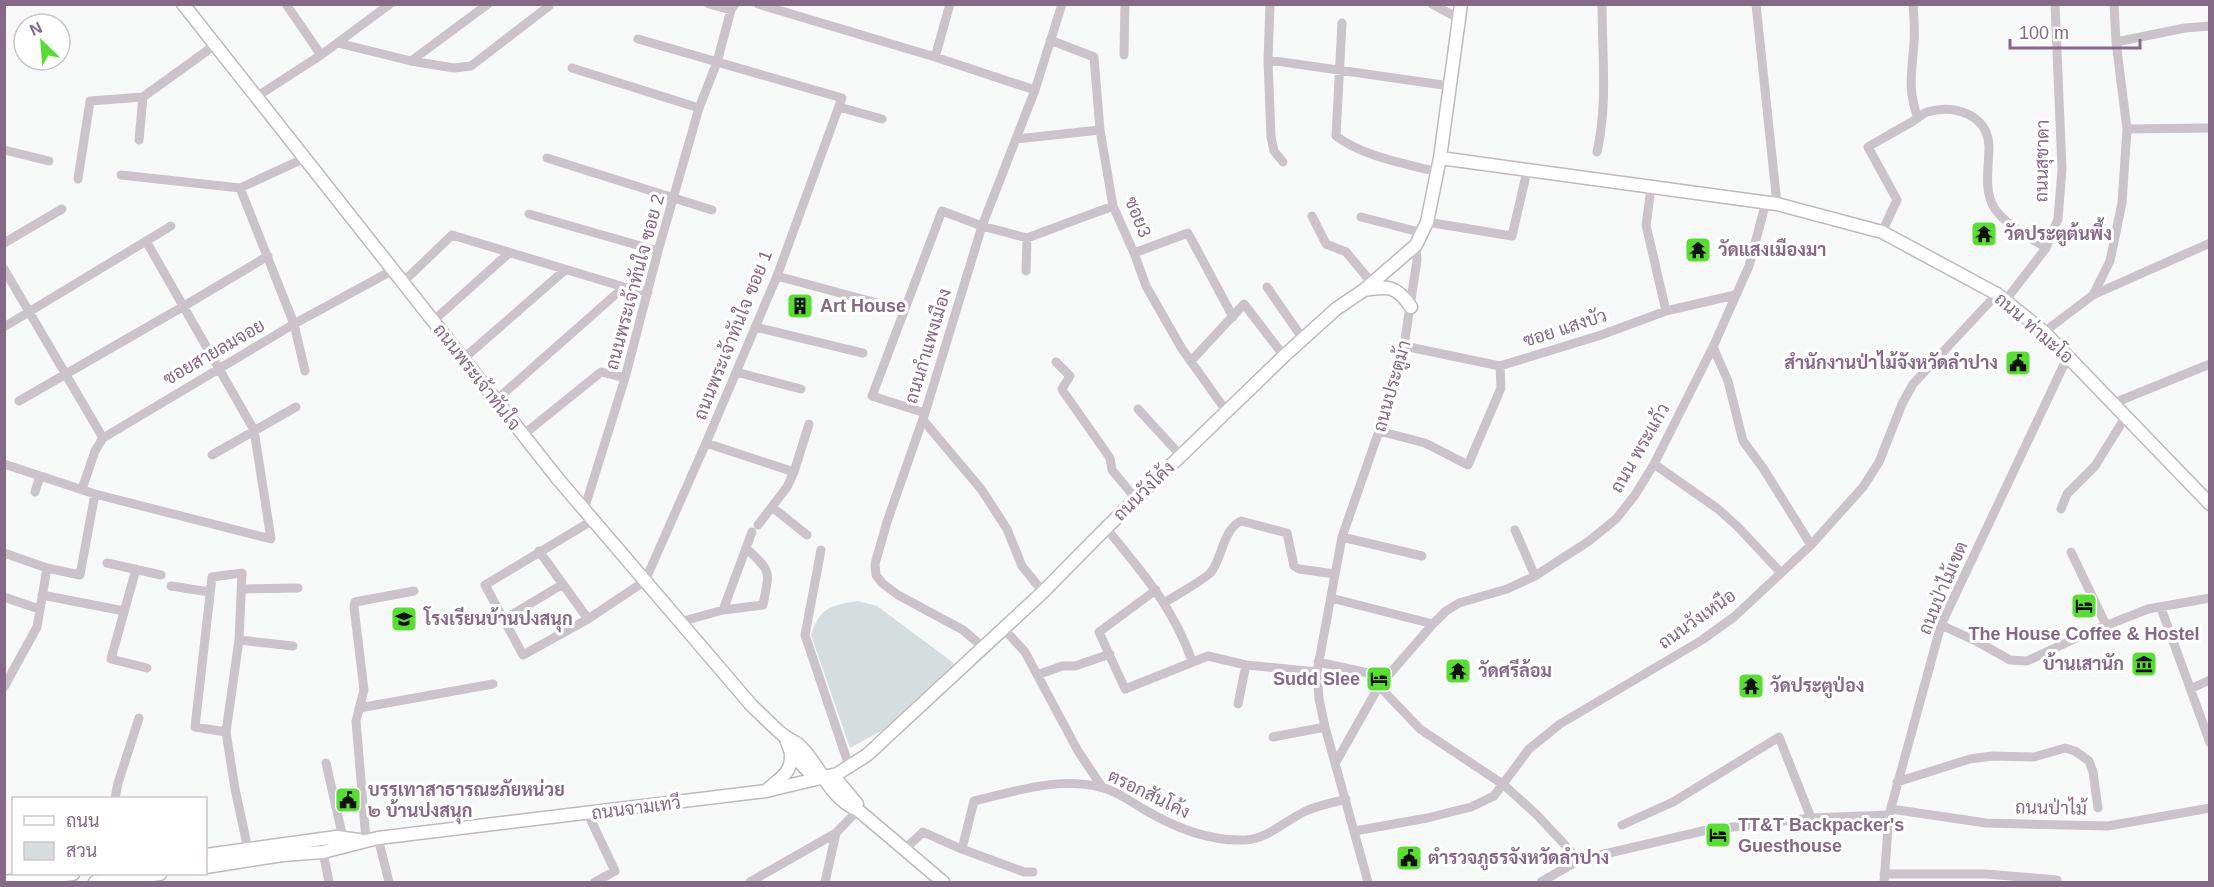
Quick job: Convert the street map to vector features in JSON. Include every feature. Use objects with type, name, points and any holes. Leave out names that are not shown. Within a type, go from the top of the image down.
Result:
[{"type":"street","name":"ถนนพระเจ้าทันใจ","points":[[183,4],[584,510],[752,706],[785,736],[798,744],[823,779]]},
{"type":"street","points":[[286,4],[321,55]]},
{"type":"street","points":[[256,97],[321,55],[390,4]]},
{"type":"street","points":[[411,61],[488,4]]},
{"type":"street","points":[[709,4],[733,7]]},
{"type":"street","points":[[758,4],[935,57],[1035,90]]},
{"type":"street","points":[[935,57],[950,4]]},
{"type":"street","name":"ถนนกำแพงเมือง","points":[[984,648],[963,630],[898,595],[882,583],[876,575],[875,564],[887,522],[924,416],[982,226],[1035,90],[1062,4]]},
{"type":"street","points":[[1124,55],[1125,4]]},
{"type":"street","points":[[1270,4],[1268,60],[1271,137],[1274,151],[1283,162]]},
{"type":"street","points":[[1432,4],[1460,19]]},
{"type":"street","name":"ถนนประตูม้า","points":[[1368,882],[1325,728],[1319,699],[1318,667],[1342,537],[1379,431],[1404,346],[1417,260],[1416,245],[1425,228],[1440,158],[1461,4]]},
{"type":"street","points":[[1597,152],[1604,108],[1602,4]]},
{"type":"street","points":[[1756,4],[1772,203]]},
{"type":"street","points":[[1913,4],[1915,41],[1910,72],[1913,105],[1918,118]]},
{"type":"street","name":"ถนนสุชาดา","points":[[2001,298],[2046,248],[2058,219],[2062,169],[2055,4]]},
{"type":"street","points":[[2093,295],[2110,261],[2122,203],[2127,129],[2116,42],[2114,4]]},
{"type":"street","points":[[338,43],[411,61],[454,68],[471,66],[549,6]]},
{"type":"street","name":"ถนนพระเจ้าทันใจ ซอย 2","points":[[584,510],[626,378],[658,250],[675,199],[699,108],[717,62],[733,7]]},
{"type":"street","points":[[1342,23],[1336,136],[1350,145],[1373,154],[1437,172]]},
{"type":"street","points":[[2116,42],[2185,28],[2210,26]]},
{"type":"street","points":[[638,39],[840,102],[882,120]]},
{"type":"street","name":"ซอย3","points":[[1050,40],[1094,57],[1100,130],[1113,206],[1146,286],[1191,361],[1227,412]]},
{"type":"street","points":[[78,179],[90,101],[143,97],[215,45]]},
{"type":"street","points":[[1268,60],[1450,86]]},
{"type":"street","points":[[572,69],[699,108]]},
{"type":"street","points":[[139,140],[143,97]]},
{"type":"street","name":"ถนนพระเจ้าทันใจ ซอย 1","points":[[645,581],[777,276],[840,102]]},
{"type":"street","points":[[1882,232],[1897,200],[1868,147],[1926,112],[1952,110],[1968,113],[1979,121],[1986,134],[1989,145],[1987,171],[1990,199],[1996,210],[2013,226],[2046,248]]},
{"type":"street","points":[[2127,129],[2210,128]]},
{"type":"street","points":[[1016,139],[1100,130]]},
{"type":"street","points":[[4,150],[49,161]]},
{"type":"street","points":[[121,174],[240,188],[305,158]]},
{"type":"street","points":[[547,158],[712,210]]},
{"type":"street","name":"ถนน ท่ามะโอ","points":[[1440,158],[1772,203],[1882,232],[2001,298],[2044,332],[2210,504]]},
{"type":"street","points":[[1361,217],[1425,228],[1512,236],[1527,171]]},
{"type":"street","points":[[240,188],[294,324],[305,370]]},
{"type":"street","points":[[1652,188],[1646,225],[1666,311]]},
{"type":"street","name":"ถนน พระแก้ว","points":[[1336,762],[1379,686],[1433,624],[1459,603],[1506,589],[1535,576],[1589,541],[1616,519],[1635,495],[1654,464],[1713,347],[1749,266],[1772,203]]},
{"type":"street","points":[[1043,592],[1022,566],[1007,529],[981,489],[924,416],[872,396],[942,211],[982,226],[1027,238],[1113,206]]},
{"type":"street","points":[[4,243],[62,209]]},
{"type":"street","points":[[529,214],[658,250]]},
{"type":"street","points":[[1312,216],[1326,244],[1346,252],[1368,286],[1394,288],[1402,293],[1411,307]]},
{"type":"street","points":[[4,327],[171,226]]},
{"type":"street","points":[[1134,253],[1188,233],[1233,317]]},
{"type":"street","points":[[403,282],[452,235],[565,270],[648,292]]},
{"type":"street","points":[[1026,271],[1027,238]]},
{"type":"street","points":[[4,465],[95,494],[271,539],[254,430],[146,242]]},
{"type":"street","points":[[2044,332],[2093,295],[2210,243]]},
{"type":"street","name":"ถนนวังโค้ง","points":[[823,779],[837,774],[879,746],[1043,592],[1106,528],[1303,339],[1336,309],[1368,286],[1416,245]]},
{"type":"street","points":[[433,321],[509,253]]},
{"type":"street","points":[[19,401],[268,256]]},
{"type":"street","points":[[4,269],[103,438],[94,452],[82,489]]},
{"type":"street","name":"ซอยสายลมจอย","points":[[103,438],[219,367],[393,270]]},
{"type":"street","points":[[463,359],[565,270]]},
{"type":"street","points":[[777,276],[876,303]]},
{"type":"street","points":[[496,400],[624,287]]},
{"type":"street","points":[[1267,287],[1303,339]]},
{"type":"street","name":"ซอย แสงบัว","points":[[1404,346],[1500,366],[1666,311],[1735,295]]},
{"type":"street","name":"ถนนวังเหนือ","points":[[1355,831],[1427,818],[1471,807],[1494,796],[1529,749],[1560,724],[1710,634],[1734,617],[1811,545],[1863,487],[1879,462],[1902,404],[1913,384],[2001,298]]},
{"type":"street","points":[[1191,361],[1244,304],[1284,357]]},
{"type":"street","points":[[755,327],[862,353]]},
{"type":"street","points":[[1713,347],[1728,381],[1743,441],[1763,468],[1811,545]]},
{"type":"street","name":"ถนนป่าไม้เขต","points":[[1884,878],[1890,812],[1941,625],[2068,356]]},
{"type":"street","points":[[1056,362],[1070,376],[1063,391],[1110,458],[1112,470],[1136,499]]},
{"type":"street","points":[[2114,403],[2210,364]]},
{"type":"street","points":[[1379,431],[1425,442],[1468,465],[1501,388],[1500,366]]},
{"type":"street","points":[[523,435],[601,372],[626,378]]},
{"type":"street","points":[[736,372],[801,389]]},
{"type":"street","points":[[212,455],[296,407]]},
{"type":"street","points":[[1138,409],[1181,456]]},
{"type":"street","points":[[2061,509],[2067,494],[2095,466],[2126,416]]},
{"type":"street","points":[[723,610],[755,529],[787,487],[794,472],[809,424]]},
{"type":"street","points":[[706,443],[794,472]]},
{"type":"street","points":[[1654,464],[1718,509],[1781,573]]},
{"type":"street","points":[[35,492],[40,476]]},
{"type":"street","points":[[4,553],[47,568],[80,575],[95,494]]},
{"type":"street","points":[[772,507],[807,535]]},
{"type":"street","points":[[593,520],[485,585],[523,656],[588,620],[645,581]]},
{"type":"street","points":[[1164,603],[1211,573],[1224,543],[1237,522],[1241,521],[1287,532],[1294,566],[1299,569],[1335,574]]},
{"type":"street","points":[[1106,528],[1156,590],[1178,626],[1192,662]]},
{"type":"street","points":[[1515,530],[1535,576]]},
{"type":"street","points":[[1342,537],[1422,556]]},
{"type":"street","points":[[680,622],[723,610],[763,605],[768,575],[765,565],[747,549]]},
{"type":"street","points":[[821,550],[805,635],[847,760]]},
{"type":"street","points":[[539,551],[588,620]]},
{"type":"street","points":[[2071,552],[2106,625]]},
{"type":"street","points":[[107,562],[161,575]]},
{"type":"street","points":[[5,684],[37,627],[47,568]]},
{"type":"street","points":[[136,569],[111,659],[147,668]]},
{"type":"street","points":[[226,732],[195,727],[212,577],[242,573],[239,640],[226,732],[248,849]]},
{"type":"street","points":[[503,620],[562,584]]},
{"type":"street","points":[[171,586],[210,592]]},
{"type":"street","points":[[243,589],[298,588]]},
{"type":"street","points":[[1156,590],[1099,632],[1125,689],[1208,656],[1246,665],[1318,667],[1386,677]]},
{"type":"street","points":[[389,882],[369,839],[356,721],[364,690],[354,607],[356,602],[414,591]]},
{"type":"street","points":[[42,595],[124,611]]},
{"type":"street","points":[[4,597],[39,609]]},
{"type":"street","points":[[1331,598],[1433,624]]},
{"type":"street","points":[[1941,625],[2010,660],[2027,661],[2106,625],[2148,609],[2210,598]]},
{"type":"street","points":[[2161,608],[2210,743]]},
{"type":"street","points":[[1004,629],[1025,652],[1078,751],[1102,787]]},
{"type":"street","points":[[239,640],[294,646]]},
{"type":"street","points":[[1037,675],[1062,666],[1075,666],[1110,654]]},
{"type":"street","points":[[1239,704],[1246,665]]},
{"type":"street","points":[[2190,689],[2210,680]]},
{"type":"street","points":[[359,708],[493,684]]},
{"type":"street","points":[[1379,686],[1420,729],[1504,785],[1537,814],[1579,860]]},
{"type":"street","points":[[115,797],[139,718]]},
{"type":"street","points":[[1273,737],[1325,728]]},
{"type":"street","name":"ถนนพระเจ้าทันใจ","points":[[785,736],[791,753],[808,771],[823,779]]},
{"type":"street","points":[[1622,825],[1673,802],[1779,737],[1811,818]]},
{"type":"street","name":"ถนนวังโค้ง","points":[[823,779],[832,768],[879,746]]},
{"type":"street","points":[[1897,782],[1970,759],[1992,756],[2034,758],[2066,748],[2075,751],[2089,761],[2093,772],[2098,808]]},
{"type":"street","points":[[766,791],[787,772],[791,765],[791,753]]},
{"type":"street","points":[[326,763],[339,841]]},
{"type":"street","points":[[823,779],[850,807],[858,810],[943,882]]},
{"type":"street","name":"ถนนจามเทวี","points":[[207,855],[588,814],[766,791],[823,779]]},
{"type":"street","name":"ตรอกสันโค้ง","points":[[959,848],[963,845],[974,801],[1034,786],[1065,782],[1102,787],[1147,812],[1195,834],[1217,839],[1247,840],[1262,837],[1307,810],[1346,799]]},
{"type":"street","name":"ถนนป่าไม้","points":[[1541,882],[1579,860],[1707,830],[1811,818],[1890,812],[1986,823],[2108,826],[2210,808]]},
{"type":"street","points":[[750,882],[836,833],[858,810]]},
{"type":"street","points":[[588,814],[615,871],[595,882]]},
{"type":"street","points":[[905,849],[923,832],[1024,872],[1033,872]]},
{"type":"street","points":[[825,882],[836,833]]},
{"type":"street","name":"ถนนจามเทวี","points":[[207,867],[283,855],[323,852],[339,841]]},
{"type":"street","points":[[323,852],[329,882]]},
{"type":"street","points":[[1884,878],[1986,874],[2057,880]]},
{"type":"street","points":[[4,882],[58,875]]},
{"type":"street","points":[[95,882],[148,875]]},
{"type":"green space","points":[[858,601],[877,606],[955,664],[890,726],[850,748],[811,635],[818,619],[827,609]]},
{"type":"place","name":"วัดประตูต้นพึ้ง","points":[[1984,234]]},
{"type":"place","name":"วัดแสงเมืองมา","points":[[1698,250]]},
{"type":"place","name":"Art House","points":[[800,306]]},
{"type":"place","name":"สำนักงานป่าไม้จังหวัดลำปาง","points":[[2018,363]]},
{"type":"place","name":"The House Coffee & Hostel","points":[[2084,606]]},
{"type":"place","name":"โรงเรียนบ้านปงสนุก","points":[[404,619]]},
{"type":"place","name":"บ้านเสานัก","points":[[2144,664]]},
{"type":"place","name":"วัดศรีล้อม","points":[[1458,671]]},
{"type":"place","name":"Sudd Slee","points":[[1379,679]]},
{"type":"place","name":"วัดประตูป่อง","points":[[1751,686]]},
{"type":"place","name":"บรรเทาสาธารณะภัยหน่วย ๒ บ้านปงสนุก","points":[[348,800]]},
{"type":"place","name":"TT&T Backpacker's Guesthouse","points":[[1718,835]]},
{"type":"place","name":"ตำรวจภูธรจังหวัดลำปาง","points":[[1409,858]]}]
